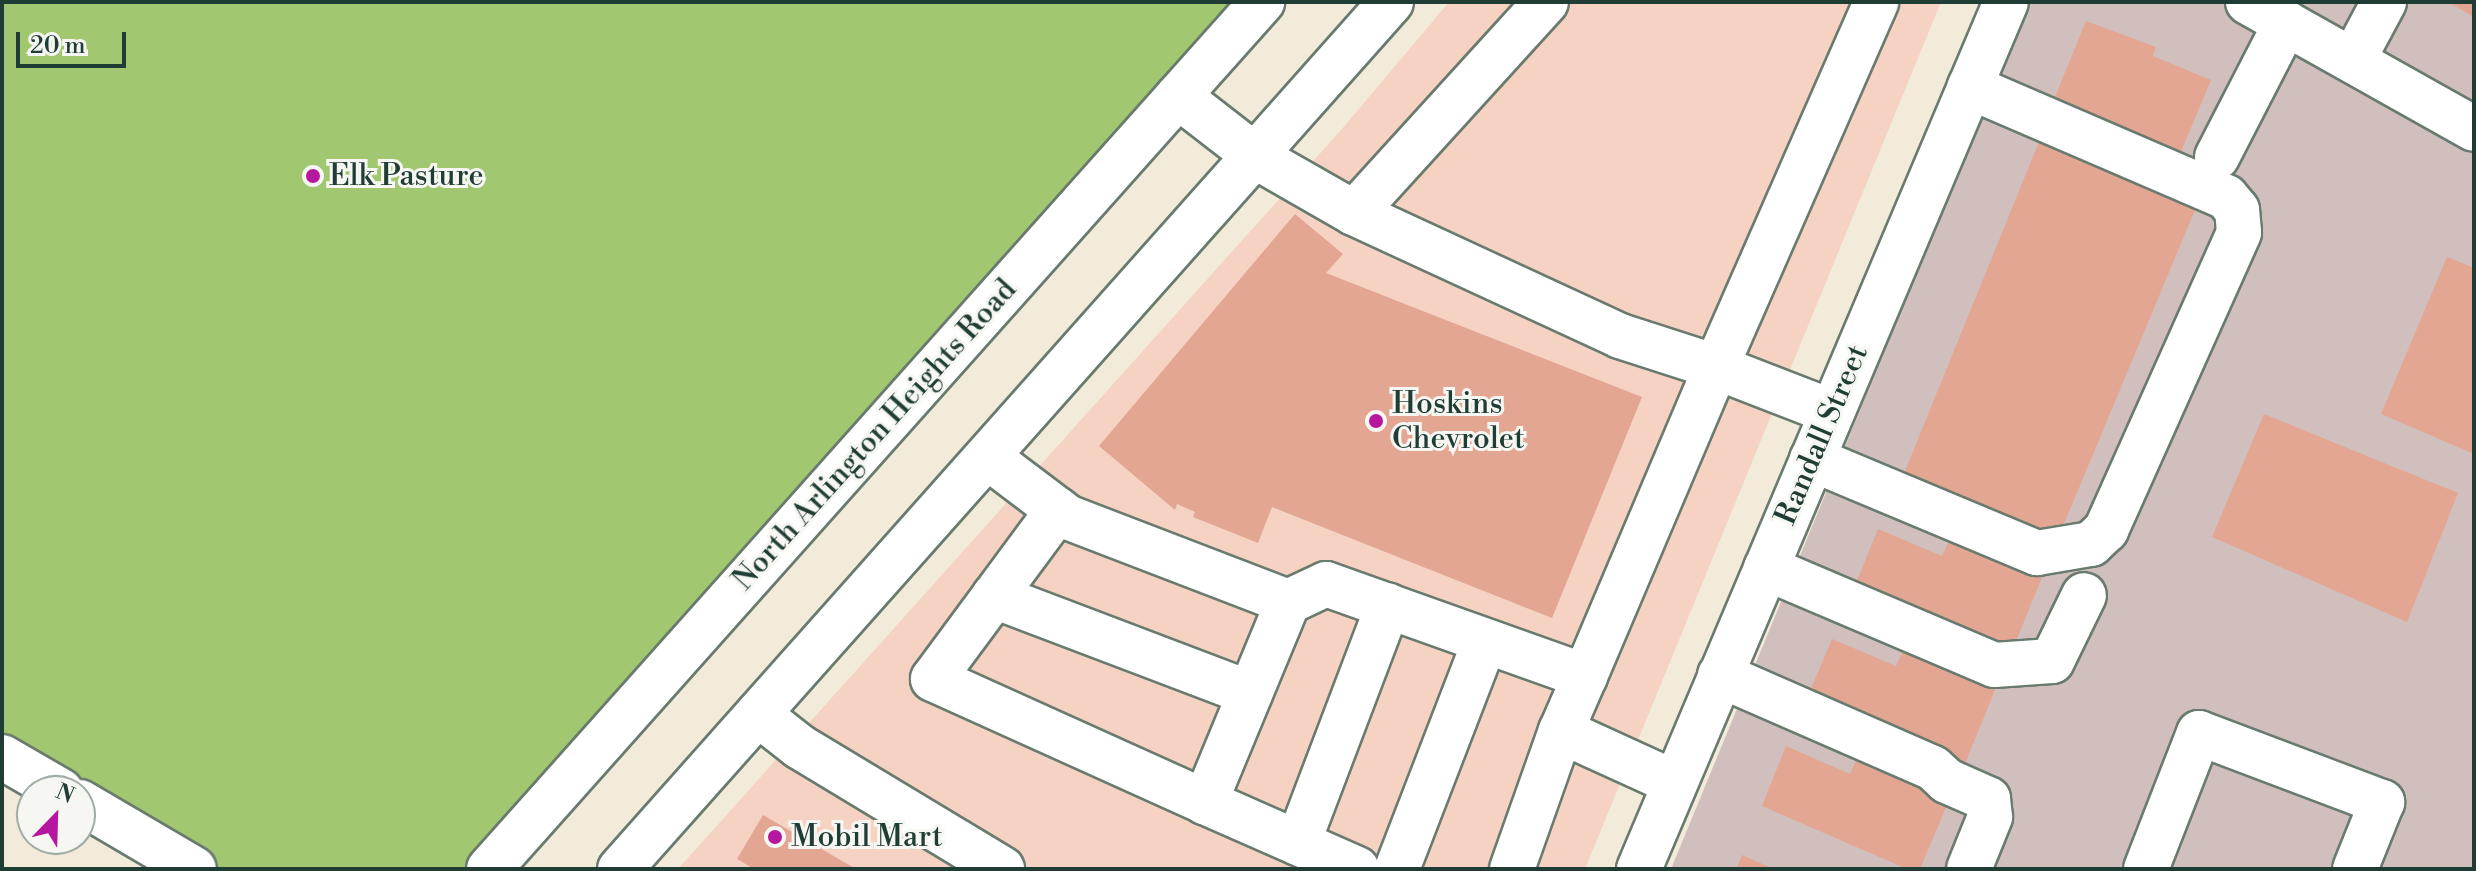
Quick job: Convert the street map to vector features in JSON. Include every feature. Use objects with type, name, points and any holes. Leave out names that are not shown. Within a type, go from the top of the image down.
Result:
[{"type":"main road","name":"North Arlington Heights Road","points":[[489,869],[1262,2]]},
{"type":"main road","points":[[628,866],[758,714],[1258,158],[1391,2]]},
{"type":"main road","points":[[1354,213],[1546,2]]},
{"type":"main road","points":[[1512,869],[1561,731],[1876,2]]},
{"type":"main road","name":"Randall Street","points":[[1639,869],[2006,2]]},
{"type":"main road","points":[[2248,2],[2353,60],[2470,117]]},
{"type":"main road","points":[[2353,60],[2384,2]]},
{"type":"main road","points":[[2217,157],[2286,23]]},
{"type":"main road","points":[[1812,459],[2037,553],[2091,544],[2106,530],[2239,232],[2237,210],[2226,197],[1970,87]]},
{"type":"main road","points":[[1178,96],[1258,158],[1354,213],[1620,336],[1716,367],[1832,412]]},
{"type":"main road","points":[[989,458],[1058,510],[1288,602]]},
{"type":"main road","points":[[1058,510],[933,679],[1357,869]]},
{"type":"main road","points":[[1766,568],[1994,665],[2052,661],[2084,595]]},
{"type":"main road","points":[[1205,802],[1288,602],[1326,584],[1585,676]]},
{"type":"main road","points":[[994,596],[1250,693]]},
{"type":"main road","points":[[1298,843],[1388,606]]},
{"type":"main road","points":[[1397,869],[1485,641]]},
{"type":"main road","points":[[1720,675],[1933,768],[1947,781],[1988,799],[1990,817],[1969,869]]},
{"type":"main road","points":[[758,714],[800,747],[996,868]]},
{"type":"main road","points":[[1561,731],[1675,783]]},
{"type":"main road","points":[[2146,869],[2199,733],[2382,802],[2355,869]]},
{"type":"main road","points":[[2,757],[33,775]]},
{"type":"main road","points":[[96,811],[194,869]]},
{"type":"shaded area","points":[[1449,2],[1941,2],[1585,869],[678,869],[1341,130]]},
{"type":"shaded area","points":[[2028,2],[2474,2],[2474,869],[1671,869]]},
{"type":"green space","points":[[2,2],[1249,2],[481,869],[194,869],[96,812],[96,775],[33,775],[2,757]]},
{"type":"building","points":[[2448,2],[2474,2],[2474,17]]},
{"type":"building","points":[[2086,21],[2156,47],[2153,56],[2211,80],[2180,154],[2053,102]]},
{"type":"building","points":[[2043,132],[2200,198],[2056,543],[1903,476]]},
{"type":"building","name":"Hoskins Chevrolet","points":[[1295,214],[1343,254],[1326,273],[1642,397],[1552,618],[1272,507],[1258,543],[1193,517],[1195,512],[1177,504],[1175,510],[1099,446]]},
{"type":"building","points":[[2447,257],[2474,268],[2474,454],[2381,414]]},
{"type":"building","points":[[2264,414],[2458,493],[2407,622],[2212,537]]},
{"type":"building","points":[[1878,529],[1942,556],[1951,537],[2043,575],[2010,656],[1854,588]]},
{"type":"building","points":[[1832,639],[1896,666],[1905,647],[1997,685],[1964,766],[1807,698]]},
{"type":"building","points":[[1786,746],[1850,774],[1859,754],[1952,793],[1920,869],[1907,869],[1762,806]]},
{"type":"building","name":"Mobil Mart","points":[[763,815],[856,869],[754,869],[737,859]]},
{"type":"building","points":[[1742,855],[1774,869],[1736,869]]},
{"type":"place","name":"Elk Pasture","points":[[313,176]]},
{"type":"place","name":"Hoskins Chevrolet","points":[[1376,421]]},
{"type":"place","name":"Mobil Mart","points":[[775,837]]}]
